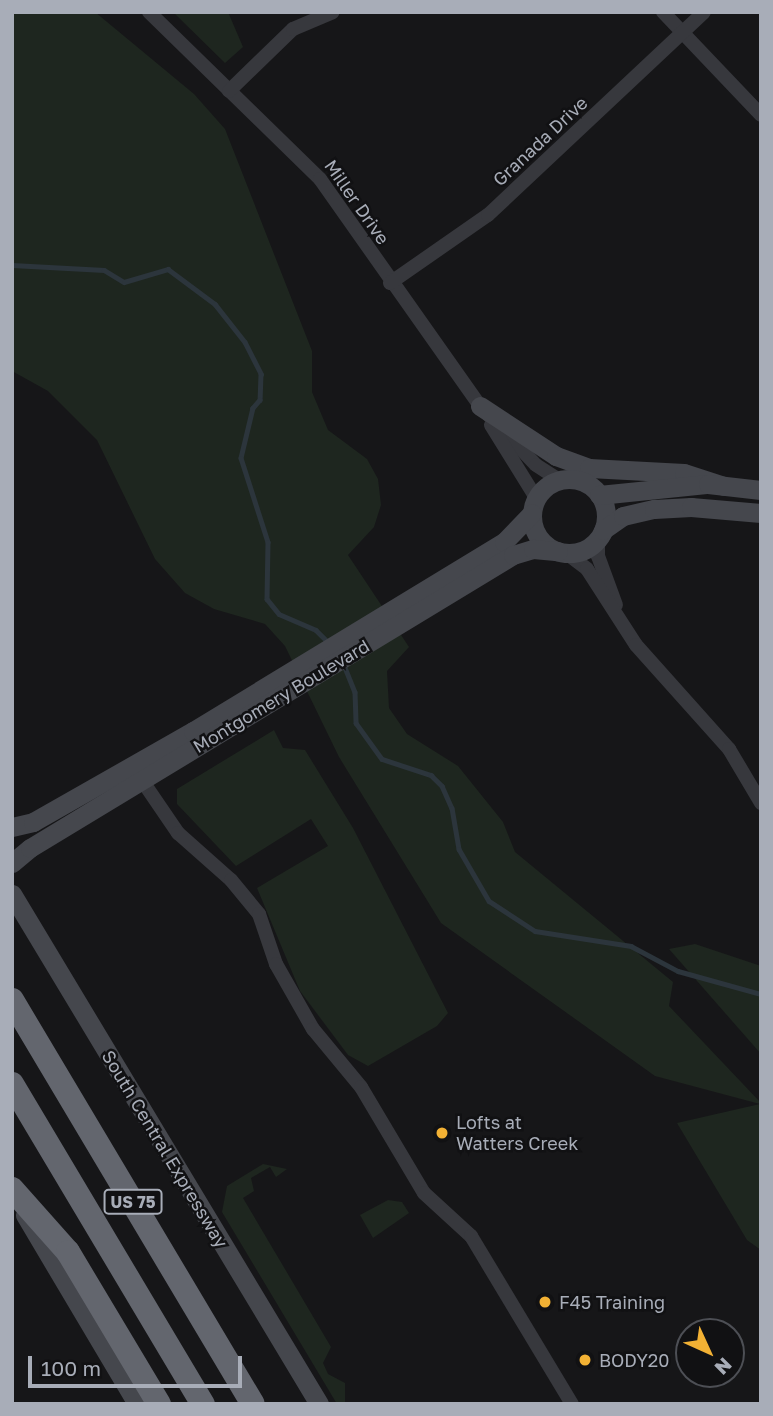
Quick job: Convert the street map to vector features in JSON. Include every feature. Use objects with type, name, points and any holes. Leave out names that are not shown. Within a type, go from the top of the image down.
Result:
[{"type":"highway","name":"US 75","points":[[12,1000],[253,1404]]},
{"type":"highway","name":"US 75","points":[[12,1084],[203,1404]]},
{"type":"highway","points":[[12,1191],[68,1252],[159,1404]]},
{"type":"street","name":"Miller Drive","points":[[149,12],[320,178],[390,283],[480,406],[534,464],[559,480]]},
{"type":"street","points":[[229,91],[293,29],[333,12]]},
{"type":"street","points":[[663,12],[761,115]]},
{"type":"street","name":"Granada Drive","points":[[390,283],[488,215],[704,12]]},
{"type":"street","name":"Miller Drive","points":[[480,406],[534,506]]},
{"type":"street","points":[[480,406],[547,450],[580,465],[603,472],[684,472],[724,486]]},
{"type":"street","points":[[628,635],[598,556],[605,508],[599,495],[581,481],[559,480],[534,506],[541,541],[587,569],[628,635],[729,749],[761,803]]},
{"type":"street","points":[[599,495],[658,486],[724,486],[761,490]]},
{"type":"street","name":"Montgomery Boulevard","points":[[391,621],[503,542],[534,506]]},
{"type":"street","points":[[562,552],[584,550],[623,516],[654,509],[691,507],[761,513]]},
{"type":"street","name":"Montgomery Boulevard","points":[[12,863],[137,773],[391,621],[513,555],[533,549],[562,552]]},
{"type":"street","points":[[137,773],[178,834],[231,880],[259,914],[276,964],[306,1019],[361,1087],[424,1193],[471,1236],[572,1404]]},
{"type":"street","name":"Montgomery Boulevard","points":[[12,827],[33,822],[137,773]]},
{"type":"street","name":"South Central Expressway","points":[[12,894],[319,1404]]},
{"type":"street","points":[[12,1191],[136,1404]]},
{"type":"shaded area","points":[[12,12],[95,12],[194,94],[225,129],[312,351],[312,392],[328,430],[367,459],[378,479],[381,505],[374,527],[348,555],[409,647],[387,671],[389,708],[407,734],[458,766],[503,822],[515,852],[673,982],[669,1006],[761,1103],[761,1250],[747,1240],[677,1123],[760,1104],[655,1076],[441,923],[339,757],[285,646],[265,624],[214,609],[185,593],[155,559],[97,440],[48,391],[12,371]]},
{"type":"shaded area","points":[[173,12],[228,12],[243,47],[225,63]]},
{"type":"shaded area","points":[[274,730],[283,748],[305,750],[353,828],[448,1013],[437,1026],[368,1066],[348,1055],[300,991],[257,888],[328,846],[311,819],[236,866],[177,804],[177,789]]},
{"type":"shaded area","points":[[695,944],[761,966],[761,1054],[669,949]]},
{"type":"shaded area","points":[[263,1164],[287,1169],[276,1177],[270,1167],[251,1178],[254,1191],[243,1198],[331,1347],[323,1363],[328,1374],[345,1383],[345,1404],[337,1404],[222,1212],[227,1186]]},
{"type":"shaded area","points":[[388,1200],[402,1202],[409,1213],[373,1238],[360,1215]]},
{"type":"waterway","points":[[12,265],[104,270],[124,282],[168,269],[215,304],[245,342],[261,374],[260,400],[253,408],[241,458],[268,542],[267,599],[279,614],[316,630],[329,643]]},
{"type":"waterway","points":[[344,665],[355,692],[356,723],[382,759],[431,775],[442,786],[452,808],[459,849],[489,901],[535,931],[631,946],[678,971],[761,994]]},
{"type":"place","name":"Lofts at Watters Creek","points":[[442,1133]]},
{"type":"place","name":"F45 Training","points":[[545,1302]]},
{"type":"place","name":"BODY20","points":[[585,1360]]}]
